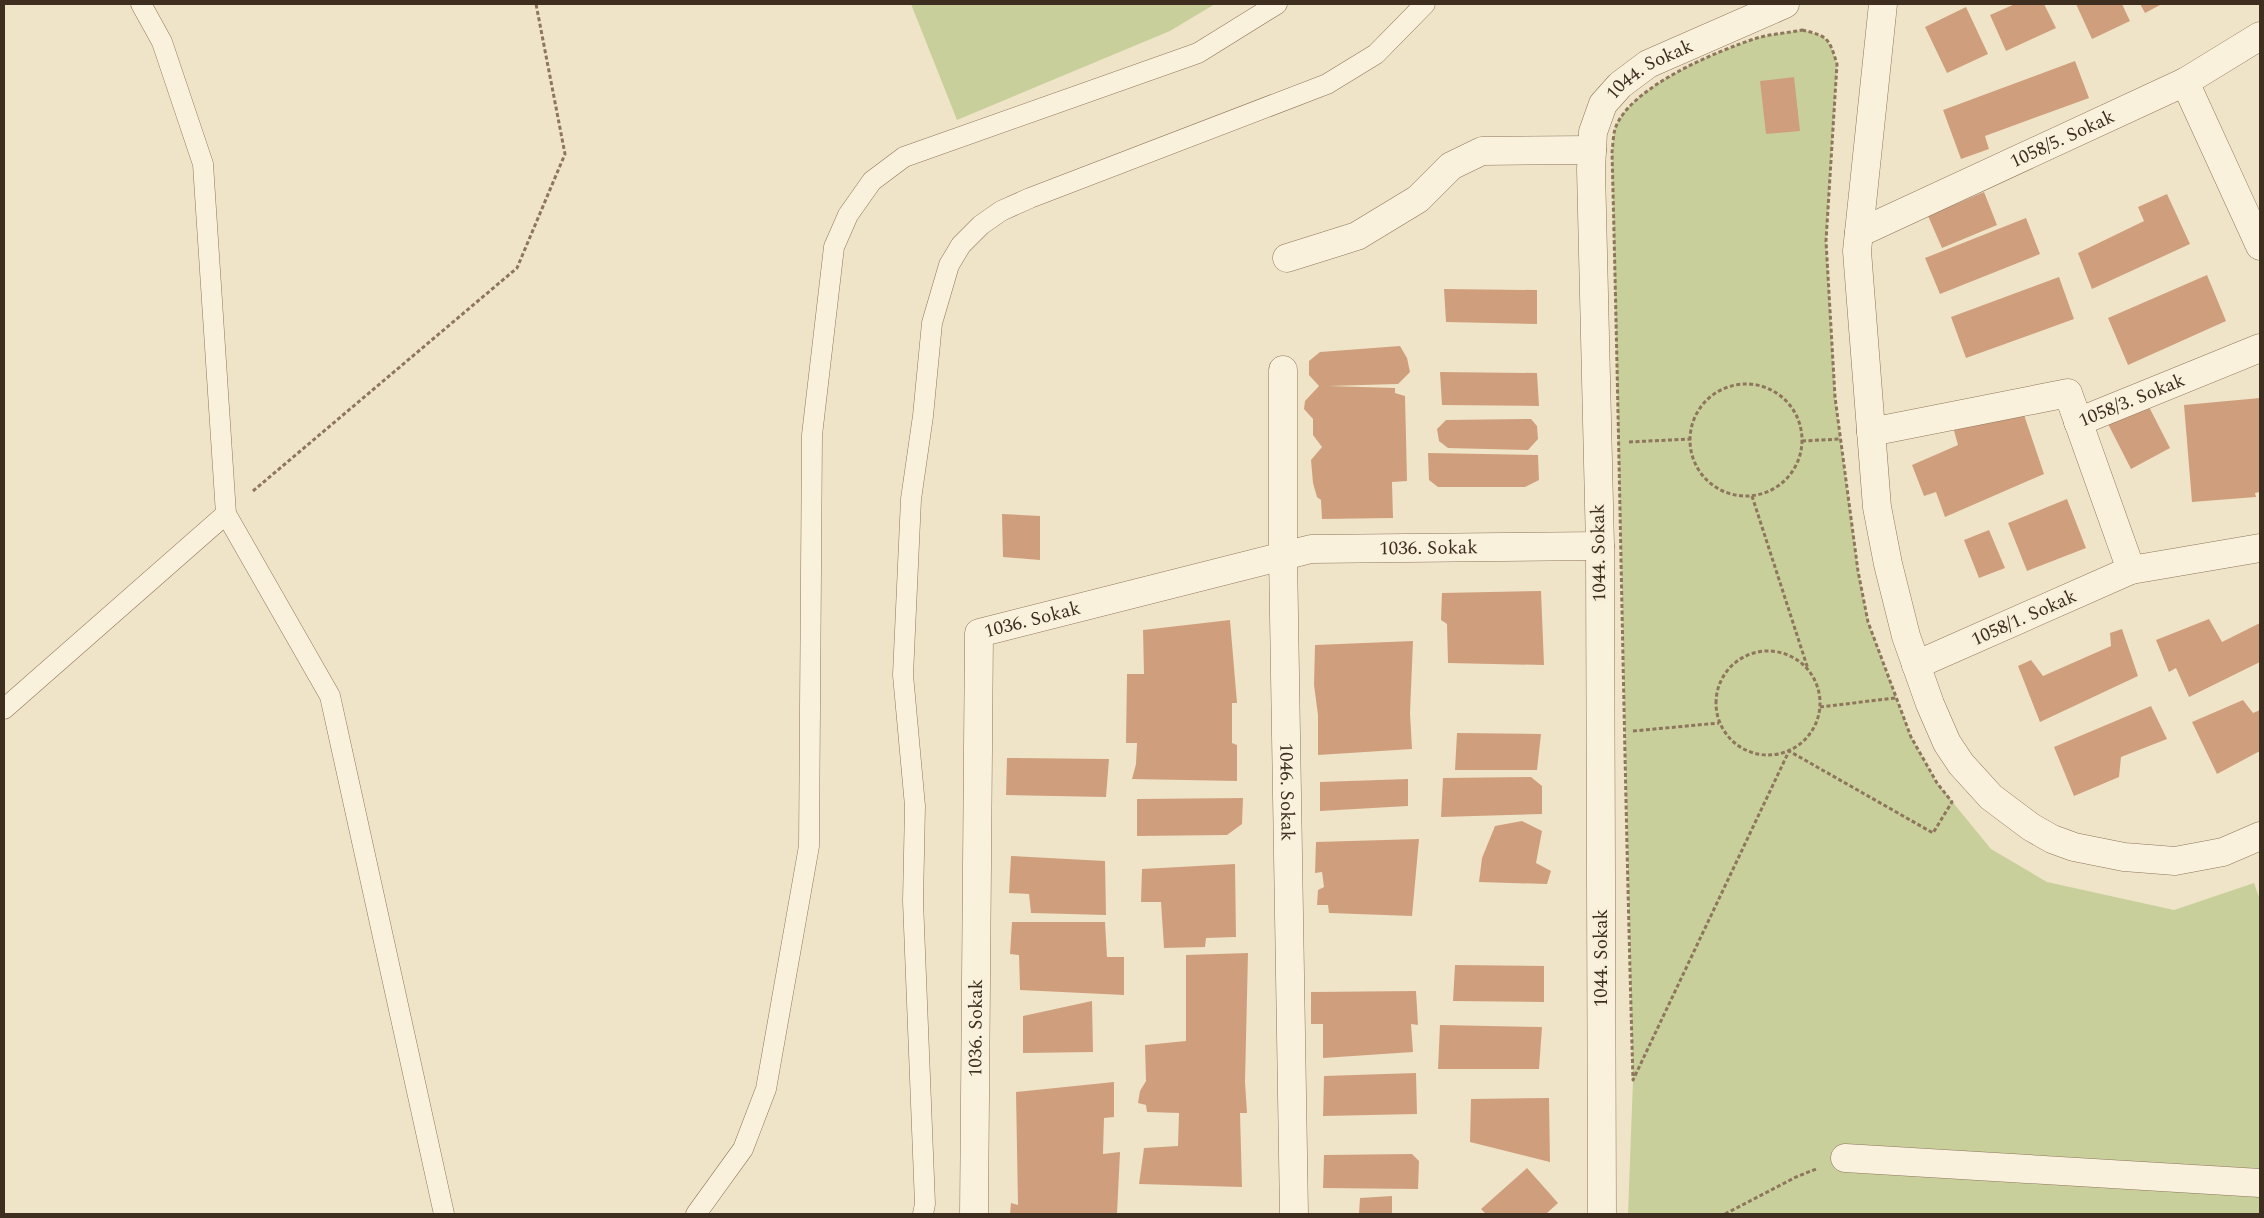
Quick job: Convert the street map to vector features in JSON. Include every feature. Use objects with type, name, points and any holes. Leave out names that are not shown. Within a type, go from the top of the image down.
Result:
[{"type":"street","name":"1044. Sokak","points":[[1602,1214],[1600,546],[1593,132],[1603,104],[1620,85],[1648,64],[1785,4]]},
{"type":"street","points":[[1883,4],[1857,251],[1877,507],[1898,606],[1916,665],[1947,743],[1960,764],[1973,779],[2002,806],[2031,827],[2052,839],[2096,852],[2151,860],[2175,861],[2223,852],[2260,836]]},
{"type":"street","name":"1058/5. Sokak","points":[[1859,233],[2185,82],[2260,36]]},
{"type":"street","points":[[2185,82],[2260,246]]},
{"type":"street","points":[[1286,258],[1357,236],[1418,199],[1451,166],[1482,151],[1592,150]]},
{"type":"street","name":"1058/3. Sokak","points":[[1871,432],[2068,393],[2078,422],[2260,348]]},
{"type":"street","name":"1046. Sokak","points":[[1282,370],[1283,555],[1294,1214]]},
{"type":"street","points":[[2078,422],[2131,570]]},
{"type":"street","name":"1036. Sokak","points":[[974,1214],[972,1199],[979,633],[1311,549],[1600,546]]},
{"type":"street","name":"1058/1. Sokak","points":[[1916,665],[2131,570],[2260,548]]},
{"type":"street","points":[[1845,1158],[2260,1183]]},
{"type":"lane","points":[[141,4],[162,42],[202,164],[226,514],[330,696],[444,1214]]},
{"type":"lane","points":[[696,1214],[743,1149],[766,1089],[809,846],[812,435],[834,247],[848,215],[872,181],[904,157],[1198,53],[1277,4]]},
{"type":"lane","points":[[923,1214],[925,1204],[913,901],[915,806],[904,666],[911,499],[923,416],[932,323],[949,265],[961,245],[981,225],[1001,211],[1030,198],[1327,84],[1376,54],[1425,4]]},
{"type":"lane","points":[[4,709],[226,514]]},
{"type":"path","points":[[226,514],[516,268],[565,154],[536,4]]},
{"type":"path","points":[[1802,30],[1823,35],[1832,46],[1837,64],[1826,240],[1835,398],[1858,571],[1868,622],[1911,737],[1937,783],[1952,802],[1933,833],[1789,751],[1633,1080],[1612,152],[1615,129],[1625,112],[1665,78],[1710,56],[1758,38],[1802,30]]},
{"type":"path","points":[[1745,384],[1763,386],[1780,395],[1793,409],[1801,426],[1802,441],[1798,462],[1788,478],[1774,489],[1752,496],[1739,496],[1722,491],[1707,480],[1696,466],[1691,449],[1691,430],[1698,412],[1710,398],[1726,388],[1745,384]]},
{"type":"path","points":[[1620,442],[1691,439]]},
{"type":"path","points":[[1802,441],[1840,439]]},
{"type":"path","points":[[1752,496],[1809,672]]},
{"type":"path","points":[[1770,651],[1787,655],[1802,664],[1809,672],[1814,678],[1819,695],[1819,707],[1820,712],[1813,729],[1802,742],[1789,751],[1772,755],[1756,754],[1741,748],[1728,737],[1719,724],[1715,707],[1717,690],[1724,674],[1737,661],[1753,653],[1770,651]]},
{"type":"path","points":[[1819,707],[1896,698]]},
{"type":"path","points":[[1624,732],[1719,724]]},
{"type":"path","points":[[1725,1214],[1796,1177],[1845,1158]]},
{"type":"green space","points":[[911,4],[1215,4],[1170,31],[957,120]]},
{"type":"green space","points":[[1802,30],[1817,34],[1826,40],[1832,49],[1837,64],[1826,241],[1835,397],[1858,571],[1868,622],[1911,737],[1937,783],[1991,849],[2047,882],[2174,910],[2254,883],[2260,900],[2260,1214],[1628,1214],[1633,1080],[1612,152],[1614,135],[1623,114],[1637,99],[1676,73],[1698,61],[1757,38]]},
{"type":"building","points":[[2015,4],[2044,4],[2056,28],[2006,51],[1990,15]]},
{"type":"building","points":[[2076,4],[2122,4],[2130,21],[2092,39]]},
{"type":"building","points":[[2140,4],[2162,4],[2145,13]]},
{"type":"building","points":[[1966,7],[1988,54],[1947,73],[1925,27]]},
{"type":"building","points":[[2075,61],[2089,98],[1985,136],[1989,149],[1961,159],[1943,110]]},
{"type":"building","points":[[1794,77],[1800,131],[1766,134],[1760,81]]},
{"type":"building","points":[[1984,192],[1997,225],[1942,248],[1928,216]]},
{"type":"building","points":[[2167,194],[2190,244],[2092,289],[2078,253],[2144,221],[2138,207]]},
{"type":"building","points":[[2026,218],[2040,254],[1940,294],[1925,258]]},
{"type":"building","points":[[2207,275],[2226,321],[2128,365],[2108,318]]},
{"type":"building","points":[[2059,277],[2074,319],[1966,358],[1951,317]]},
{"type":"building","points":[[1444,289],[1537,290],[1537,324],[1446,322]]},
{"type":"building","points":[[1400,346],[1407,358],[1410,372],[1398,384],[1328,386],[1395,388],[1395,393],[1405,396],[1407,481],[1392,482],[1393,518],[1322,519],[1321,500],[1317,497],[1313,483],[1311,460],[1322,447],[1313,435],[1313,419],[1304,409],[1305,401],[1319,386],[1309,375],[1309,361],[1320,352]]},
{"type":"building","points":[[1440,372],[1537,373],[1539,406],[1442,405]]},
{"type":"building","points":[[2260,398],[2260,492],[2255,493],[2256,497],[2192,502],[2184,405]]},
{"type":"building","points":[[2146,401],[2170,448],[2131,469],[2107,422]]},
{"type":"building","points":[[2020,403],[2044,474],[1945,517],[1936,492],[1924,496],[1912,465],[1958,445],[1953,427]]},
{"type":"building","points":[[1531,419],[1537,426],[1538,439],[1528,450],[1448,448],[1439,441],[1437,429],[1446,420]]},
{"type":"building","points":[[1428,453],[1538,455],[1539,480],[1525,487],[1438,487],[1429,480]]},
{"type":"building","points":[[2067,499],[2086,548],[2027,571],[2008,523]]},
{"type":"building","points":[[1002,514],[1040,516],[1040,560],[1003,557]]},
{"type":"building","points":[[1989,530],[2005,568],[1979,578],[1964,540]]},
{"type":"building","points":[[1541,591],[1544,665],[1448,663],[1447,624],[1441,620],[1442,593]]},
{"type":"building","points":[[2209,619],[2222,642],[2260,623],[2260,662],[2189,697],[2176,668],[2169,672],[2156,640]]},
{"type":"building","points":[[1230,620],[1237,703],[1232,703],[1232,743],[1237,745],[1237,781],[1132,779],[1136,764],[1137,743],[1126,743],[1127,674],[1144,674],[1143,630]]},
{"type":"building","points":[[2122,629],[2138,676],[2040,722],[2018,666],[2031,660],[2043,676],[2111,646],[2110,633]]},
{"type":"building","points":[[1413,641],[1410,713],[1412,749],[1318,755],[1318,715],[1314,685],[1315,645]]},
{"type":"building","points":[[2243,700],[2253,713],[2260,710],[2260,751],[2217,774],[2192,722]]},
{"type":"building","points":[[2151,706],[2167,739],[2121,757],[2119,777],[2074,796],[2054,747]]},
{"type":"building","points":[[1457,733],[1541,734],[1537,770],[1455,770]]},
{"type":"building","points":[[1007,758],[1109,759],[1106,797],[1006,795]]},
{"type":"building","points":[[1531,777],[1542,786],[1542,814],[1441,817],[1443,778]]},
{"type":"building","points":[[1408,779],[1408,806],[1320,811],[1320,782]]},
{"type":"building","points":[[1243,798],[1242,824],[1227,835],[1137,836],[1137,799]]},
{"type":"building","points":[[1522,821],[1542,831],[1536,863],[1551,871],[1547,884],[1479,882],[1482,858],[1495,826]]},
{"type":"building","points":[[1419,839],[1412,916],[1329,913],[1328,905],[1317,905],[1318,890],[1324,887],[1322,872],[1315,873],[1316,842]]},
{"type":"building","points":[[1011,856],[1105,861],[1106,915],[1031,913],[1029,894],[1009,893]]},
{"type":"building","points":[[1235,864],[1236,937],[1206,938],[1205,947],[1164,948],[1161,902],[1141,902],[1142,869]]},
{"type":"building","points":[[1012,922],[1105,922],[1107,957],[1124,957],[1124,995],[1020,990],[1019,955],[1010,954]]},
{"type":"building","points":[[1248,953],[1245,1082],[1247,1113],[1240,1113],[1242,1187],[1139,1184],[1144,1148],[1178,1146],[1179,1113],[1147,1112],[1146,1105],[1138,1103],[1140,1091],[1146,1081],[1145,1045],[1186,1041],[1186,955]]},
{"type":"building","points":[[1455,965],[1544,966],[1544,1002],[1453,1001]]},
{"type":"building","points":[[1416,991],[1418,1025],[1411,1024],[1413,1052],[1323,1058],[1323,1024],[1311,1024],[1311,992]]},
{"type":"building","points":[[1092,1001],[1093,1052],[1023,1053],[1023,1016]]},
{"type":"building","points":[[1440,1025],[1542,1027],[1539,1069],[1438,1069]]},
{"type":"building","points":[[1416,1073],[1417,1114],[1323,1116],[1324,1076]]},
{"type":"building","points":[[1114,1082],[1114,1117],[1104,1118],[1103,1154],[1120,1152],[1117,1214],[1010,1214],[1011,1203],[1018,1205],[1016,1092]]},
{"type":"building","points":[[1549,1098],[1550,1162],[1470,1142],[1471,1099]]},
{"type":"building","points":[[1412,1154],[1419,1161],[1418,1189],[1323,1188],[1324,1155]]},
{"type":"building","points":[[1527,1168],[1558,1203],[1546,1214],[1486,1214],[1481,1209]]},
{"type":"building","points":[[1392,1196],[1392,1213],[1359,1214],[1360,1198]]}]
